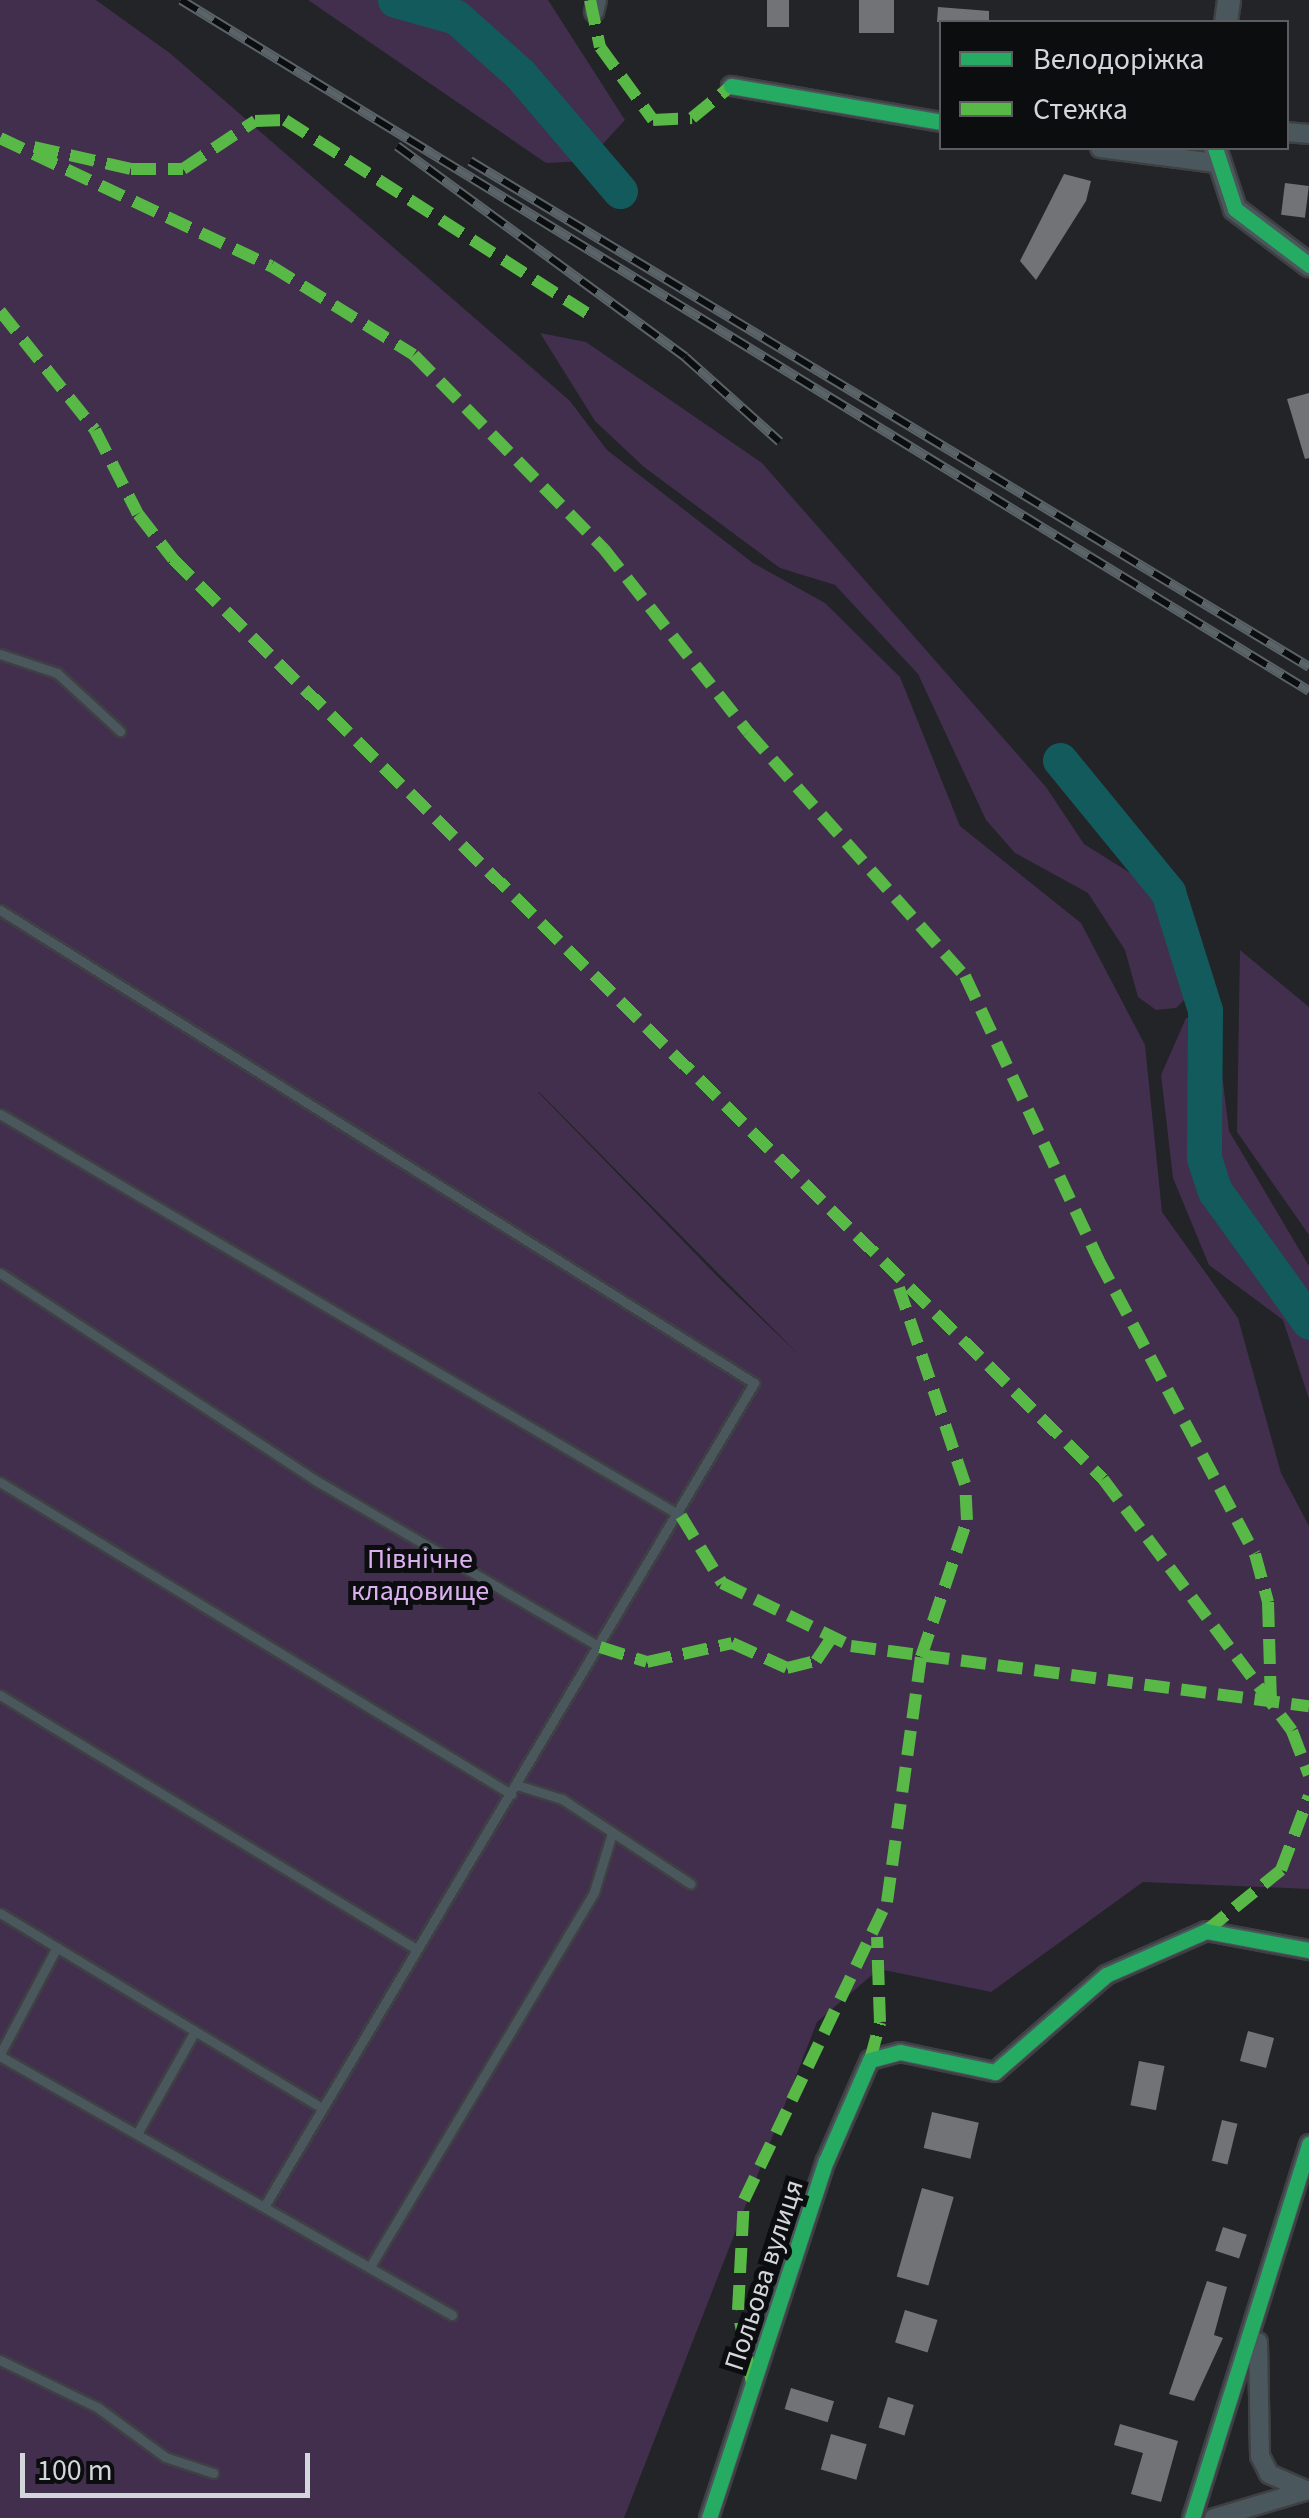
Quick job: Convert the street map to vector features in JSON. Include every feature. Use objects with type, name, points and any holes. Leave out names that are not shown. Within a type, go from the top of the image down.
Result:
[{"type":"street","points":[[731,86],[939,121]]},
{"type":"street","points":[[1133,150],[1215,155],[1252,229],[1309,265]]},
{"type":"street","name":"Польова вулиця","points":[[709,2518],[826,2161],[863,2068],[878,2054],[996,2072],[1106,1976],[1206,1931],[1309,1950]]},
{"type":"street","points":[[1192,2518],[1258,2326],[1309,2144]]},
{"type":"street","points":[[1258,2326],[1260,2456],[1269,2474],[1308,2490]]},
{"type":"street","points":[[1214,2518],[1308,2490]]},
{"type":"lane","points":[[0,654],[57,673],[120,730]]},
{"type":"lane","points":[[0,910],[746,1371],[752,1397],[514,1789],[413,1947],[266,2202]]},
{"type":"lane","points":[[0,1114],[681,1516]]},
{"type":"lane","points":[[0,1274],[315,1480],[600,1647]]},
{"type":"lane","points":[[0,1482],[514,1789],[562,1799],[691,1884]]},
{"type":"lane","points":[[0,1695],[413,1947]]},
{"type":"lane","points":[[371,2265],[594,1892],[612,1833]]},
{"type":"lane","points":[[0,1913],[320,2108]]},
{"type":"lane","points":[[57,1948],[0,2055],[266,2202],[452,2314]]},
{"type":"lane","points":[[138,2132],[195,2030]]},
{"type":"lane","points":[[0,2360],[98,2407],[164,2456],[213,2473]]},
{"type":"green space","name":"Північне кладовище","points":[[0,0],[96,0],[171,54],[570,401],[607,450],[753,563],[825,603],[900,677],[960,826],[1081,923],[1145,1045],[1162,1212],[1238,1318],[1281,1473],[1309,1526],[1309,1889],[1143,1882],[991,1992],[879,1969],[817,2022],[624,2518],[0,2518]],"holes":[[[538,1092],[798,1354],[722,1281]]]},
{"type":"green space","points":[[308,0],[548,0],[625,120],[587,161],[546,163]]},
{"type":"green space","points":[[540,333],[586,342],[762,463],[1046,787],[1084,844],[1146,883],[1186,969],[1192,992],[1176,1008],[1156,1010],[1138,997],[1125,950],[1088,893],[1015,853],[986,820],[918,674],[835,585],[780,568],[644,467],[595,421]]},
{"type":"green space","points":[[1240,950],[1309,1007],[1309,1235],[1237,1132]]},
{"type":"green space","points":[[1215,1017],[1229,1131],[1309,1266],[1309,1399],[1283,1320],[1209,1265],[1173,1178],[1161,1075],[1186,1018]]},
{"type":"building","points":[[767,0],[789,0],[789,27],[767,27]]},
{"type":"building","points":[[859,0],[894,0],[894,33],[859,33]]},
{"type":"building","points":[[938,7],[989,11],[989,20],[937,22]]},
{"type":"building","points":[[1064,174],[1091,181],[1086,201],[1036,280],[1020,261]]},
{"type":"building","points":[[1285,183],[1309,186],[1305,218],[1281,215]]},
{"type":"building","points":[[1309,393],[1309,458],[1305,459],[1287,399]]},
{"type":"building","points":[[1248,2031],[1274,2038],[1266,2068],[1240,2061]]},
{"type":"building","points":[[1139,2061],[1165,2066],[1156,2110],[1130,2105]]},
{"type":"building","points":[[932,2112],[979,2123],[970,2159],[924,2148]]},
{"type":"building","points":[[1222,2120],[1238,2124],[1227,2165],[1212,2161]]},
{"type":"building","points":[[922,2188],[954,2197],[928,2286],[897,2276]]},
{"type":"building","points":[[1223,2227],[1247,2235],[1239,2259],[1215,2251]]},
{"type":"building","points":[[1207,2281],[1227,2287],[1214,2335],[1223,2338],[1194,2401],[1169,2394]]},
{"type":"building","points":[[905,2310],[938,2320],[928,2352],[895,2343]]},
{"type":"building","points":[[791,2388],[834,2401],[828,2422],[785,2409]]},
{"type":"building","points":[[888,2397],[914,2405],[904,2435],[879,2428]]},
{"type":"building","points":[[1120,2424],[1178,2441],[1161,2502],[1131,2494],[1143,2453],[1114,2445]]},
{"type":"building","points":[[831,2434],[867,2444],[856,2480],[821,2470]]},
{"type":"waterway","points":[[395,0],[456,17],[520,74],[620,191]]},
{"type":"waterway","points":[[1060,760],[1168,892],[1205,1010],[1204,1158],[1215,1191],[1309,1322]]},
{"type":"railway","points":[[181,0],[1309,691]]},
{"type":"railway","points":[[397,146],[685,357],[780,442]]},
{"type":"railway","points":[[470,161],[1309,667]]},
{"type":"marked path","points":[[590,0],[600,47],[653,120],[692,118],[731,86]]},
{"type":"marked path","points":[[34,147],[131,169],[183,169],[255,121],[285,120],[593,317]]},
{"type":"marked path","points":[[0,138],[271,266],[414,355],[604,549],[748,732],[965,976],[1098,1259],[1255,1554],[1268,1602],[1271,1704]]},
{"type":"marked path","points":[[0,311],[95,430],[138,514],[173,559],[1103,1479],[1292,1731],[1309,1775]]},
{"type":"marked path","points":[[752,2383],[738,2310],[744,2200],[887,1902],[921,1657],[967,1520],[965,1484],[899,1288]]},
{"type":"marked path","points":[[681,1516],[722,1583],[851,1646],[1309,1706]]},
{"type":"marked path","points":[[600,1647],[647,1662],[732,1643],[787,1668],[816,1661],[832,1637]]},
{"type":"marked path","points":[[1206,1931],[1281,1870],[1309,1796]]},
{"type":"marked path","points":[[870,2060],[880,2022],[877,1937]]},
{"type":"cycle path","points":[[731,86],[939,121]]},
{"type":"cycle path","points":[[1216,150],[1235,209],[1309,265]]},
{"type":"cycle path","points":[[709,2518],[826,2161],[870,2060],[900,2052],[995,2072],[1106,1975],[1206,1931],[1309,1950]]},
{"type":"cycle path","points":[[1192,2518],[1309,2144]]}]
